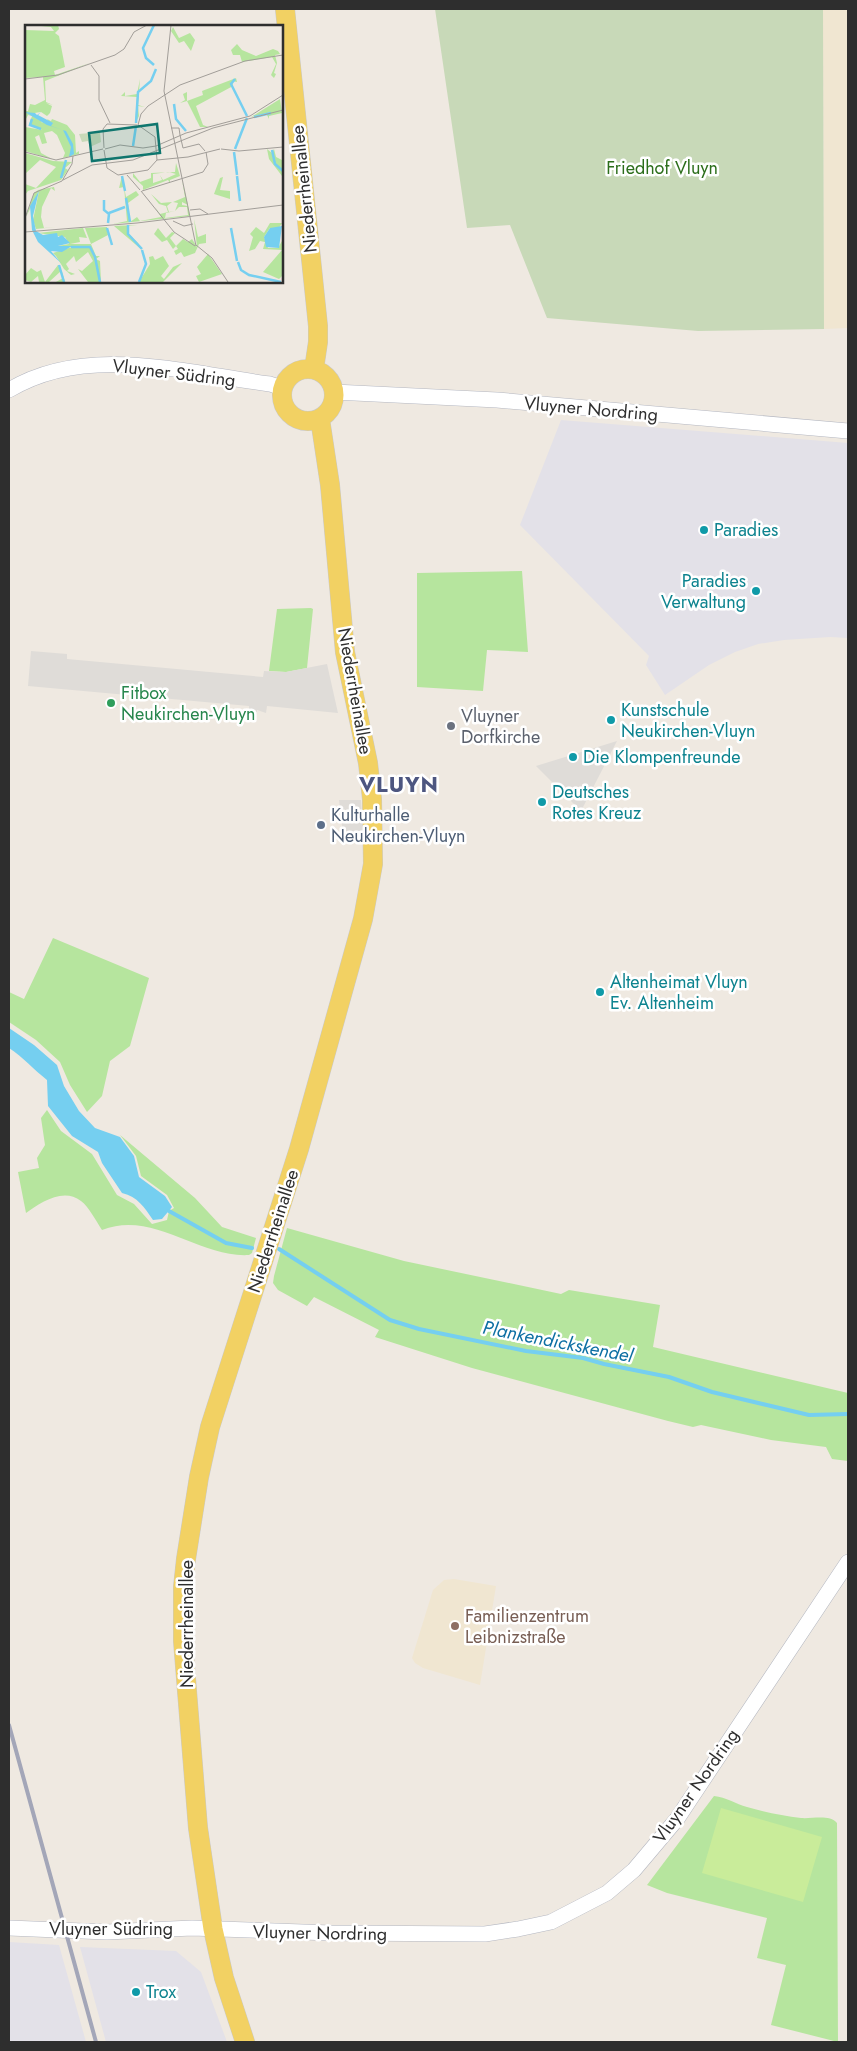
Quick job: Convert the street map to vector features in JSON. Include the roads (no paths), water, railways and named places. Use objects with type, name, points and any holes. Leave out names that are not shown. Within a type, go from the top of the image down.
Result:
[{"type":"main road","name":"Niederrheinallee","points":[[285,9],[318,326],[314,369]]},
{"type":"main road","points":[[314,369],[328,377],[334,392],[332,407],[320,419],[303,421],[288,413],[282,397],[282,388],[285,381],[298,370],[314,369]]},
{"type":"main road","name":"Niederrheinallee","points":[[245,2042],[224,1978],[213,1929],[197,1815],[183,1641],[186,1559],[199,1477],[210,1427],[310,1112],[363,919],[372,864],[372,799],[368,763],[345,652],[330,485],[320,419]]},
{"type":"street","name":"Vluyner Südring","points":[[9,390],[23,381],[50,371],[73,366],[125,364],[270,384],[282,388]]},
{"type":"street","name":"Vluyner Nordring","points":[[334,392],[497,400],[848,431]]},
{"type":"street","name":"Vluyner Nordring","points":[[213,1929],[389,1934],[484,1934],[551,1922],[607,1893],[634,1870],[677,1819],[848,1562]]},
{"type":"street","name":"Vluyner Südring","points":[[9,1928],[99,1932],[192,1928],[213,1929]]},
{"type":"water","points":[[9,1028],[34,1045],[57,1065],[64,1086],[79,1111],[95,1128],[120,1137],[134,1156],[139,1177],[165,1196],[172,1207],[162,1219],[153,1220],[136,1200],[122,1193],[102,1163],[98,1152],[72,1136],[48,1106],[47,1080],[9,1048]]},
{"type":"waterway","name":"Plankendickskendel","points":[[169,1211],[226,1243],[252,1248]]},
{"type":"waterway","name":"Plankendickskendel","points":[[279,1249],[390,1320],[419,1329],[526,1351],[583,1358],[669,1377],[712,1392],[809,1415],[848,1414]]},
{"type":"railway","points":[[9,1725],[96,2042]]},
{"type":"place","name":"Paradies","points":[[704,530]]},
{"type":"place","name":"Paradies Verwaltung","points":[[756,591]]},
{"type":"place","name":"Fitbox Neukirchen-Vluyn","points":[[111,703]]},
{"type":"place","name":"Kunstschule Neukirchen-Vluyn","points":[[611,720]]},
{"type":"place","name":"Vluyner Dorfkirche","points":[[451,726]]},
{"type":"place","name":"Die Klompenfreunde","points":[[573,757]]},
{"type":"place","name":"Deutsches Rotes Kreuz","points":[[542,802]]},
{"type":"place","name":"Kulturhalle Neukirchen-Vluyn","points":[[321,825]]},
{"type":"place","name":"Altenheimat Vluyn Ev. Altenheim","points":[[600,992]]},
{"type":"place","name":"Familienzentrum Leibnizstraße","points":[[455,1626]]},
{"type":"place","name":"Trox","points":[[136,1992]]},
{"type":"district","name":"VLUYN","points":[[399,784]]},
{"type":"park label","name":"Friedhof Vluyn","points":[[662,168]]}]
